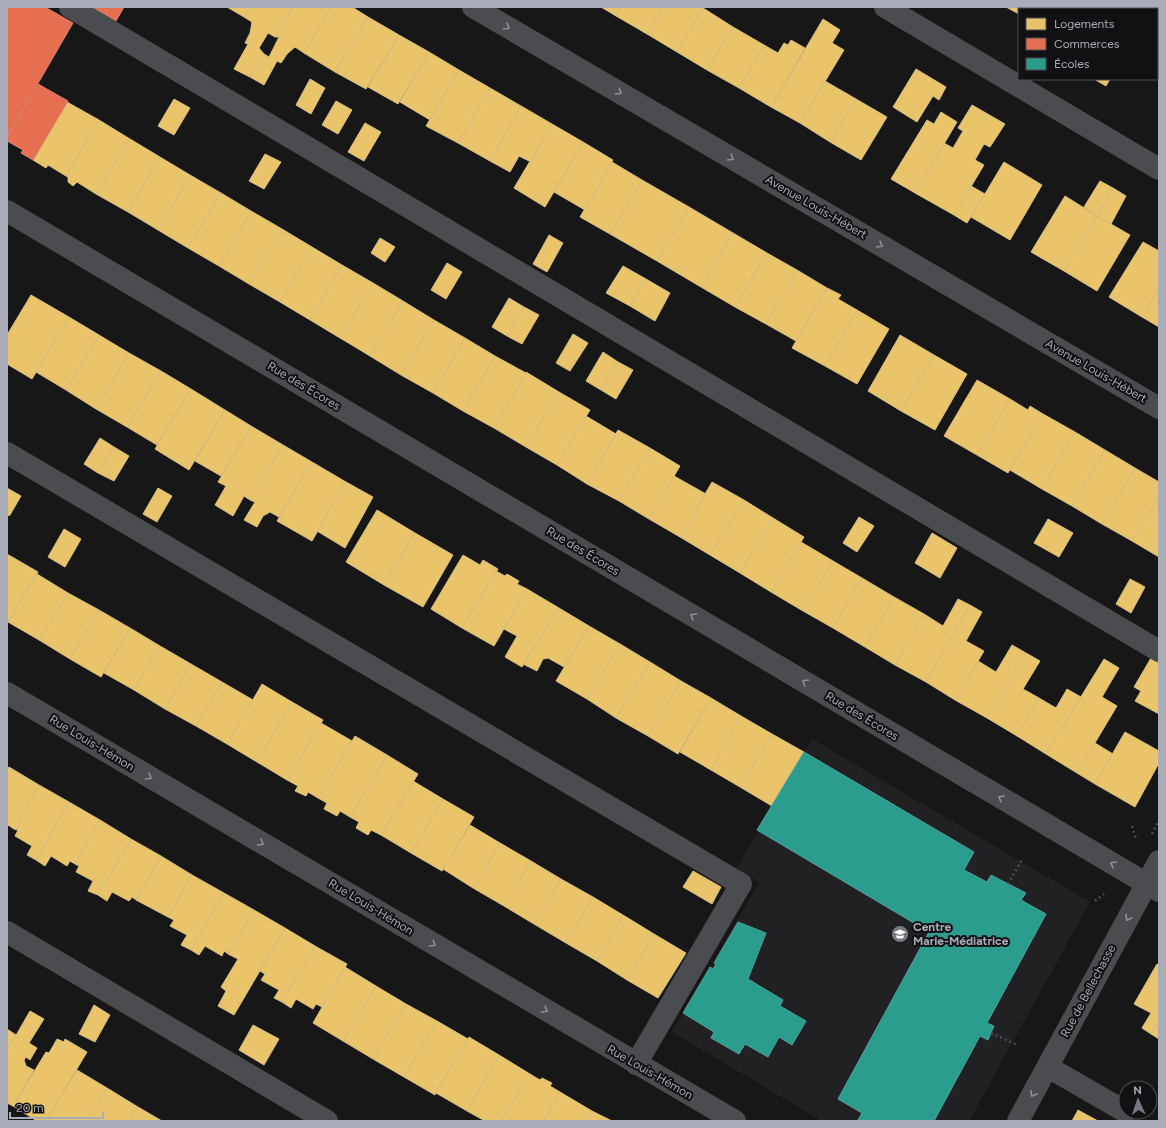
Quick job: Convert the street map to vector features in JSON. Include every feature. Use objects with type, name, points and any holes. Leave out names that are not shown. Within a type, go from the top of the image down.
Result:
[{"type":"street","points":[[70,7],[1159,651]]},
{"type":"street","name":"Avenue Louis-Hébert","points":[[473,7],[1159,408]]},
{"type":"street","points":[[885,7],[1159,169]]},
{"type":"street","name":"Rue des Écores","points":[[7,211],[1153,888]]},
{"type":"street","points":[[7,453],[741,884],[636,1064]]},
{"type":"street","name":"Rue Louis-Hémon","points":[[7,693],[735,1121]]},
{"type":"street","name":"Rue de Bellechasse","points":[[1018,1121],[1153,888],[1159,861]]},
{"type":"street","points":[[7,932],[327,1121]]},
{"type":"street","points":[[1048,1067],[1118,1107]]},
{"type":"path","points":[[1132,826],[1136,839]]},
{"type":"path","points":[[1008,884],[1023,858]]},
{"type":"path","points":[[1095,901],[1104,894]]},
{"type":"path","points":[[991,1033],[1017,1045]]},
{"type":"shaded area","name":"Centre Marie-Médiatrice","points":[[812,739],[1090,902],[969,1121],[822,1121],[672,1032],[759,883],[736,869]]},
{"type":"building: Logements","points":[[227,7],[250,7],[244,17]]},
{"type":"building: Logements","points":[[250,7],[293,7],[275,37],[268,33],[259,48],[264,54],[250,77],[234,69],[248,44],[245,43],[250,33],[252,22],[244,17]]},
{"type":"building: Logements","points":[[293,7],[331,7],[304,53],[295,47],[287,54],[281,63],[277,61],[264,85],[250,77],[264,54],[269,57],[279,37],[275,37]]},
{"type":"building: Logements","points":[[331,7],[352,7],[368,17],[335,72],[304,53]]},
{"type":"building: Logements","points":[[601,7],[621,7],[616,16]]},
{"type":"building: Logements","points":[[621,7],[663,7],[647,34],[616,16]]},
{"type":"building: Logements","points":[[663,7],[704,7],[677,52],[647,34]]},
{"type":"building: Logements","points":[[1006,7],[1053,8],[1018,8],[1018,13]]},
{"type":"building: Logements","points":[[1077,7],[1118,7],[1118,8]]},
{"type":"building: Logements","points":[[1157,7],[1158,8],[1118,8]]},
{"type":"building: Logements","points":[[703,8],[733,27],[707,70],[677,52]]},
{"type":"building: Logements","points":[[1159,9],[1159,74],[1158,74]]},
{"type":"building: Logements","points":[[368,17],[399,35],[366,89],[335,72]]},
{"type":"building: Logements","points":[[823,19],[840,30],[832,43],[844,50],[800,123],[771,107]]},
{"type":"building: Logements","points":[[733,27],[764,45],[739,88],[707,70]]},
{"type":"building: Logements","points":[[399,35],[429,52],[398,104],[368,87]]},
{"type":"building: Logements","points":[[791,40],[805,48],[771,107],[739,88],[764,45],[778,53],[784,43],[788,45]]},
{"type":"building: Logements","points":[[429,52],[459,70],[430,120],[400,102]]},
{"type":"building: Logements","points":[[916,69],[946,87],[939,100],[933,96],[917,122],[893,107]]},
{"type":"building: Logements","points":[[459,70],[490,88],[458,143],[426,126]]},
{"type":"building: Logements","points":[[310,79],[325,88],[311,114],[296,105]]},
{"type":"building: Logements","points":[[1096,80],[1109,80],[1106,86]]},
{"type":"building: Logements","points":[[825,81],[856,99],[830,142],[800,123]]},
{"type":"building: Logements","points":[[490,88],[521,106],[490,161],[458,143]]},
{"type":"building: Logements","points":[[174,99],[190,108],[174,135],[158,126]]},
{"type":"building: Logements","points":[[856,99],[887,117],[861,160],[830,142]]},
{"type":"building: Logements","points":[[336,101],[352,110],[338,134],[322,125]]},
{"type":"building: Logements","points":[[67,102],[99,120],[66,176],[48,165],[46,168],[33,160]]},
{"type":"building: Logements","points":[[972,105],[1005,124],[990,147],[984,144],[975,160],[984,165],[954,215],[915,193],[944,143],[953,148],[963,131],[958,128]]},
{"type":"building: Logements","points":[[521,106],[552,124],[531,162],[519,156],[510,172],[490,161]]},
{"type":"building: Logements","points":[[941,112],[957,122],[915,193],[891,179],[927,120],[934,124]]},
{"type":"building: Logements","points":[[99,120],[130,139],[96,194],[77,182],[73,186],[68,182],[68,177],[66,176]]},
{"type":"building: Logements","points":[[365,123],[381,132],[364,161],[348,152]]},
{"type":"building: Logements","points":[[552,124],[583,142],[545,207],[514,188]]},
{"type":"building: Logements","points":[[130,139],[160,157],[128,212],[96,194]]},
{"type":"building: Logements","points":[[583,142],[613,160],[585,210],[554,192]]},
{"type":"building: Logements","points":[[265,154],[281,162],[264,189],[249,181]]},
{"type":"building: Logements","points":[[160,157],[190,175],[158,230],[128,212]]},
{"type":"building: Logements","points":[[612,162],[642,180],[610,234],[580,217]]},
{"type":"building: Logements","points":[[1004,162],[1042,185],[1010,240],[971,217]]},
{"type":"building: Logements","points":[[190,175],[221,193],[188,248],[158,230]]},
{"type":"building: Logements","points":[[642,180],[689,207],[657,261],[610,234]]},
{"type":"building: Logements","points":[[1100,181],[1113,188],[1097,216],[1084,207]]},
{"type":"building: Logements","points":[[971,186],[985,194],[967,223],[954,215]]},
{"type":"building: Logements","points":[[1113,188],[1126,196],[1111,224],[1097,216]]},
{"type":"building: Logements","points":[[221,193],[251,211],[219,266],[188,248]]},
{"type":"building: Logements","points":[[1065,196],[1097,216],[1064,271],[1031,252]]},
{"type":"building: Logements","points":[[689,207],[733,233],[701,287],[657,261]]},
{"type":"building: Logements","points":[[251,211],[282,229],[249,284],[219,266]]},
{"type":"building: Logements","points":[[1097,216],[1130,235],[1097,291],[1064,271]]},
{"type":"building: Logements","points":[[282,229],[312,247],[280,302],[249,284]]},
{"type":"building: Logements","points":[[733,233],[767,253],[735,307],[701,287]]},
{"type":"building: Logements","points":[[549,235],[563,243],[547,272],[533,264]]},
{"type":"building: Logements","points":[[380,238],[395,247],[385,262],[371,253]]},
{"type":"building: Logements","points":[[1143,242],[1159,251],[1159,288],[1142,317],[1109,297]]},
{"type":"building: Logements","points":[[312,247],[342,265],[310,320],[280,302]]},
{"type":"building: Logements","points":[[767,253],[797,270],[766,324],[735,307]]},
{"type":"building: Logements","points":[[447,263],[462,272],[446,299],[431,290]]},
{"type":"building: Logements","points":[[342,265],[373,283],[340,338],[310,320]]},
{"type":"building: Logements","points":[[623,266],[646,279],[630,306],[606,293]]},
{"type":"building: Logements","points":[[797,270],[827,288],[796,341],[766,324]]},
{"type":"building: Logements","points":[[646,279],[670,293],[655,321],[630,306]]},
{"type":"building: Logements","points":[[373,283],[403,301],[370,356],[340,338]]},
{"type":"building: Logements","points":[[827,288],[841,295],[838,299],[857,310],[825,366],[792,348]]},
{"type":"building: Logements","points":[[1159,288],[1159,327],[1142,317]]},
{"type":"building: Logements","points":[[31,295],[69,317],[32,379],[7,364],[7,335]]},
{"type":"building: Logements","points":[[509,298],[524,307],[507,336],[492,327]]},
{"type":"building: Logements","points":[[403,301],[434,320],[401,375],[370,356]]},
{"type":"building: Logements","points":[[524,307],[539,315],[522,344],[507,336]]},
{"type":"building: Logements","points":[[857,310],[889,329],[857,384],[825,366]]},
{"type":"building: Logements","points":[[69,317],[99,335],[66,390],[36,372]]},
{"type":"building: Logements","points":[[434,320],[465,338],[433,393],[401,375]]},
{"type":"building: Logements","points":[[573,334],[588,343],[570,371],[556,363]]},
{"type":"building: Logements","points":[[99,335],[129,353],[96,409],[66,390]]},
{"type":"building: Logements","points":[[900,335],[934,355],[901,411],[868,391]]},
{"type":"building: Logements","points":[[465,338],[495,356],[463,411],[433,393]]},
{"type":"building: Logements","points":[[603,352],[618,362],[601,390],[586,381]]},
{"type":"building: Logements","points":[[129,353],[161,371],[127,427],[96,409]]},
{"type":"building: Logements","points":[[934,355],[967,374],[935,430],[901,411]]},
{"type":"building: Logements","points":[[495,356],[526,373],[494,428],[463,411]]},
{"type":"building: Logements","points":[[618,362],[633,370],[616,399],[601,390]]},
{"type":"building: Logements","points":[[161,371],[191,389],[157,445],[127,427]]},
{"type":"building: Logements","points":[[526,372],[559,392],[526,447],[494,428]]},
{"type":"building: Logements","points":[[977,380],[1010,399],[977,455],[944,436]]},
{"type":"building: Logements","points":[[191,389],[225,410],[189,470],[155,449]]},
{"type":"building: Logements","points":[[559,392],[590,410],[557,465],[526,447]]},
{"type":"building: Logements","points":[[1010,399],[1028,410],[1030,406],[1043,414],[1008,473],[977,455]]},
{"type":"building: Logements","points":[[225,410],[251,426],[221,476],[195,461]]},
{"type":"building: Logements","points":[[1043,414],[1075,432],[1042,489],[1010,470]]},
{"type":"building: Logements","points":[[586,416],[616,434],[587,484],[557,465]]},
{"type":"building: Logements","points":[[251,426],[283,445],[250,500],[244,496],[233,516],[215,505],[226,486],[218,482]]},
{"type":"building: Logements","points":[[618,430],[650,448],[619,501],[587,484]]},
{"type":"building: Logements","points":[[1075,432],[1105,450],[1072,506],[1042,489]]},
{"type":"building: Logements","points":[[100,438],[114,447],[98,473],[84,464]]},
{"type":"building: Logements","points":[[283,445],[312,462],[279,517],[270,512],[263,516],[257,527],[244,520],[255,502],[250,500]]},
{"type":"building: Logements","points":[[114,447],[129,456],[114,481],[98,473]]},
{"type":"building: Logements","points":[[650,448],[680,466],[649,519],[619,501]]},
{"type":"building: Logements","points":[[1105,450],[1135,468],[1102,524],[1072,506]]},
{"type":"building: Logements","points":[[312,462],[346,482],[312,541],[277,521]]},
{"type":"building: Logements","points":[[1135,468],[1159,482],[1159,496],[1132,541],[1102,524]]},
{"type":"building: Logements","points":[[674,476],[706,494],[680,537],[649,519]]},
{"type":"building: Logements","points":[[346,482],[373,497],[345,548],[317,531]]},
{"type":"building: Logements","points":[[712,482],[744,500],[710,555],[680,537]]},
{"type":"building: Logements","points":[[7,488],[21,496],[10,515],[7,516]]},
{"type":"building: Logements","points":[[158,488],[172,496],[157,522],[143,514]]},
{"type":"building: Logements","points":[[1159,496],[1159,557],[1132,541]]},
{"type":"building: Logements","points":[[744,500],[773,518],[740,573],[710,555]]},
{"type":"building: Logements","points":[[377,510],[415,533],[384,585],[346,562]]},
{"type":"building: Logements","points":[[859,517],[874,526],[857,552],[843,543]]},
{"type":"building: Logements","points":[[773,518],[804,537],[771,592],[740,573]]},
{"type":"building: Logements","points":[[1048,519],[1073,533],[1059,557],[1034,543]]},
{"type":"building: Logements","points":[[64,529],[81,539],[65,567],[48,557]]},
{"type":"building: Logements","points":[[415,533],[453,555],[423,607],[384,585]]},
{"type":"building: Logements","points":[[932,533],[957,548],[940,578],[915,563]]},
{"type":"building: Logements","points":[[801,542],[833,561],[803,611],[771,592]]},
{"type":"building: Logements","points":[[7,554],[38,572],[8,622],[7,621]]},
{"type":"building: Logements","points":[[463,555],[480,565],[483,560],[498,569],[462,628],[431,609]]},
{"type":"building: Logements","points":[[833,561],[862,578],[833,628],[803,611]]},
{"type":"building: Logements","points":[[496,571],[505,576],[507,574],[519,581],[517,584],[527,589],[494,646],[462,628]]},
{"type":"building: Logements","points":[[37,574],[68,593],[39,640],[8,622]]},
{"type":"building: Logements","points":[[862,578],[894,597],[865,647],[833,628]]},
{"type":"building: Logements","points":[[1130,579],[1145,587],[1131,613],[1116,604]]},
{"type":"building: Logements","points":[[527,589],[559,608],[522,667],[505,657],[517,636],[504,629]]},
{"type":"building: Logements","points":[[68,593],[99,610],[70,659],[39,640]]},
{"type":"building: Logements","points":[[894,597],[924,614],[895,665],[865,647]]},
{"type":"building: Logements","points":[[958,599],[970,605],[926,682],[895,665],[924,614],[943,626]]},
{"type":"building: Logements","points":[[970,605],[982,612],[966,641],[984,651],[955,700],[926,682]]},
{"type":"building: Logements","points":[[559,608],[589,626],[564,667],[548,658],[543,659],[537,671],[523,664]]},
{"type":"building: Logements","points":[[99,610],[130,628],[101,677],[70,659]]},
{"type":"building: Logements","points":[[589,626],[620,644],[587,699],[556,681]]},
{"type":"building: Logements","points":[[130,628],[160,646],[134,690],[104,673]]},
{"type":"building: Logements","points":[[620,644],[650,662],[616,718],[587,699]]},
{"type":"building: Logements","points":[[1012,645],[1026,653],[987,718],[955,700],[978,661],[996,672]]},
{"type":"building: Logements","points":[[160,646],[191,664],[165,709],[134,690]]},
{"type":"building: Logements","points":[[1026,653],[1040,661],[1023,689],[1039,698],[1017,736],[987,718]]},
{"type":"building: Logements","points":[[1151,658],[1159,663],[1159,714],[1135,701],[1141,691],[1134,687]]},
{"type":"building: Logements","points":[[1104,659],[1119,668],[1102,697],[1117,706],[1077,773],[1046,754]]},
{"type":"building: Logements","points":[[650,662],[681,681],[648,736],[616,718]]},
{"type":"building: Logements","points":[[191,664],[222,682],[196,726],[165,709]]},
{"type":"building: Logements","points":[[681,681],[711,698],[678,754],[648,736]]},
{"type":"building: Logements","points":[[222,682],[253,700],[227,744],[196,726]]},
{"type":"building: Logements","points":[[262,684],[292,702],[257,762],[227,744]]},
{"type":"building: Logements","points":[[1067,689],[1081,697],[1046,754],[1017,736],[1039,698],[1056,708]]},
{"type":"building: Logements","points":[[711,698],[741,716],[711,770],[680,752]]},
{"type":"building: Logements","points":[[292,702],[323,720],[287,780],[257,762]]},
{"type":"building: Logements","points":[[741,716],[772,734],[740,787],[711,770]]},
{"type":"building: Logements","points":[[321,723],[352,741],[318,798],[308,792],[306,796],[295,791],[298,786],[287,780]]},
{"type":"building: Logements","points":[[1125,732],[1159,751],[1159,763],[1135,807],[1095,784]]},
{"type":"building: Logements","points":[[772,734],[804,752],[772,806],[740,787]]},
{"type":"building: Logements","points":[[355,736],[387,755],[350,817],[340,811],[337,816],[324,809],[327,803],[318,798]]},
{"type":"building: Logements","points":[[1095,743],[1113,754],[1095,784],[1077,773]]},
{"type":"building: Logements","points":[[387,755],[418,774],[381,835],[371,830],[368,835],[356,828],[359,822],[350,817]]},
{"type":"building: Logements","points":[[9,767],[39,785],[14,829],[8,825],[7,827],[7,770]]},
{"type":"building: Logements","points":[[413,781],[443,799],[411,853],[381,835]]},
{"type":"building: Logements","points":[[39,785],[69,802],[36,860],[27,855],[32,846],[15,836],[18,830],[14,829]]},
{"type":"building: Logements","points":[[443,799],[474,817],[442,871],[411,853]]},
{"type":"building: Logements","points":[[69,802],[100,820],[75,864],[70,861],[67,866],[51,856],[45,866],[36,860]]},
{"type":"building: Logements","points":[[100,820],[131,839],[98,895],[88,891],[93,881],[76,872],[79,866],[75,864]]},
{"type":"building: Logements","points":[[470,825],[500,843],[473,888],[443,869]]},
{"type":"building: Logements","points":[[131,839],[161,856],[136,900],[132,897],[129,901],[112,892],[107,901],[98,895]]},
{"type":"building: Logements","points":[[500,843],[531,861],[504,906],[473,888]]},
{"type":"building: Logements","points":[[161,856],[192,875],[168,917],[136,900]]},
{"type":"building: Logements","points":[[531,861],[561,879],[534,924],[504,906]]},
{"type":"building: Logements","points":[[693,871],[721,887],[712,904],[683,887]]},
{"type":"building: Logements","points":[[192,875],[224,893],[191,950],[181,945],[187,935],[170,926],[174,920],[168,917]]},
{"type":"building: Logements","points":[[561,879],[593,897],[566,943],[534,924]]},
{"type":"building: Logements","points":[[224,893],[254,910],[228,954],[224,951],[222,956],[205,946],[199,955],[191,950]]},
{"type":"building: Logements","points":[[593,897],[623,915],[597,961],[566,943]]},
{"type":"building: Logements","points":[[254,910],[285,928],[234,1015],[218,1006],[226,991],[221,987],[238,959],[228,954]]},
{"type":"building: Logements","points":[[623,915],[654,934],[627,980],[597,961]]},
{"type":"building: Logements","points":[[285,928],[315,946],[282,1002],[274,998],[279,990],[261,980],[265,974],[260,971]]},
{"type":"building: Logements","points":[[654,934],[686,953],[658,998],[627,980]]},
{"type":"building: Logements","points":[[315,946],[347,964],[322,1007],[316,1004],[313,1009],[296,999],[291,1008],[282,1002]]},
{"type":"building: Logements","points":[[1157,964],[1159,965],[1159,1021],[1151,1034],[1142,1028],[1151,1013],[1134,1004]]},
{"type":"building: Logements","points":[[345,967],[376,986],[343,1041],[313,1023]]},
{"type":"building: Logements","points":[[376,986],[406,1004],[373,1059],[343,1041]]},
{"type":"building: Logements","points":[[406,1004],[437,1021],[404,1077],[373,1059]]},
{"type":"building: Logements","points":[[94,1005],[110,1015],[95,1042],[79,1034]]},
{"type":"building: Logements","points":[[30,1011],[44,1019],[29,1043],[37,1048],[30,1060],[26,1057],[24,1060],[26,1066],[34,1070],[13,1106],[7,1103],[7,1051]]},
{"type":"building: Logements","points":[[437,1021],[468,1039],[435,1095],[404,1077]]},
{"type":"building: Logements","points":[[1159,1021],[1159,1039],[1151,1034]]},
{"type":"building: Logements","points":[[253,1025],[279,1039],[264,1065],[239,1050]]},
{"type":"building: Logements","points":[[7,1029],[16,1035],[7,1051]]},
{"type":"building: Logements","points":[[469,1037],[499,1055],[467,1111],[436,1093]]},
{"type":"building: Logements","points":[[57,1039],[64,1042],[65,1039],[87,1052],[46,1121],[37,1121],[13,1106],[46,1052],[49,1053]]},
{"type":"building: Logements","points":[[499,1055],[530,1074],[501,1121],[485,1121],[467,1111]]},
{"type":"building: Logements","points":[[77,1070],[107,1088],[88,1121],[46,1121]]},
{"type":"building: Logements","points":[[530,1074],[540,1080],[542,1078],[552,1083],[550,1086],[560,1092],[543,1121],[501,1121]]},
{"type":"building: Logements","points":[[107,1088],[138,1107],[130,1121],[88,1121]]},
{"type":"building: Logements","points":[[560,1092],[592,1111],[586,1121],[543,1121]]},
{"type":"building: Logements","points":[[138,1107],[162,1121],[130,1121]]},
{"type":"building: Logements","points":[[1078,1110],[1098,1121],[1072,1121]]},
{"type":"building: Logements","points":[[592,1111],[612,1121],[586,1121]]},
{"type":"building: Commerces","points":[[7,7],[45,7],[73,23],[7,137]]},
{"type":"building: Commerces","points":[[92,7],[124,7],[116,21]]},
{"type":"building: Commerces","points":[[38,84],[68,101],[33,160],[21,153],[23,150],[7,141],[7,137]]},
{"type":"building: Écoles","name":"Centre Marie-Médiatrice","points":[[804,752],[974,852],[964,870],[987,882],[991,875],[1026,893],[1021,900],[1046,914],[987,1023],[994,1026],[988,1040],[980,1036],[934,1121],[860,1121],[858,1120],[862,1113],[838,1099],[929,932],[757,830]]},
{"type":"building: Écoles","points":[[738,922],[766,933],[748,979],[783,1000],[780,1006],[806,1021],[792,1045],[779,1037],[768,1057],[745,1044],[739,1054],[711,1038],[714,1032],[683,1013],[710,967],[713,969],[716,964],[714,963]]},
{"type":"place","name":"Centre Marie-Médiatrice","points":[[900,934]]}]
